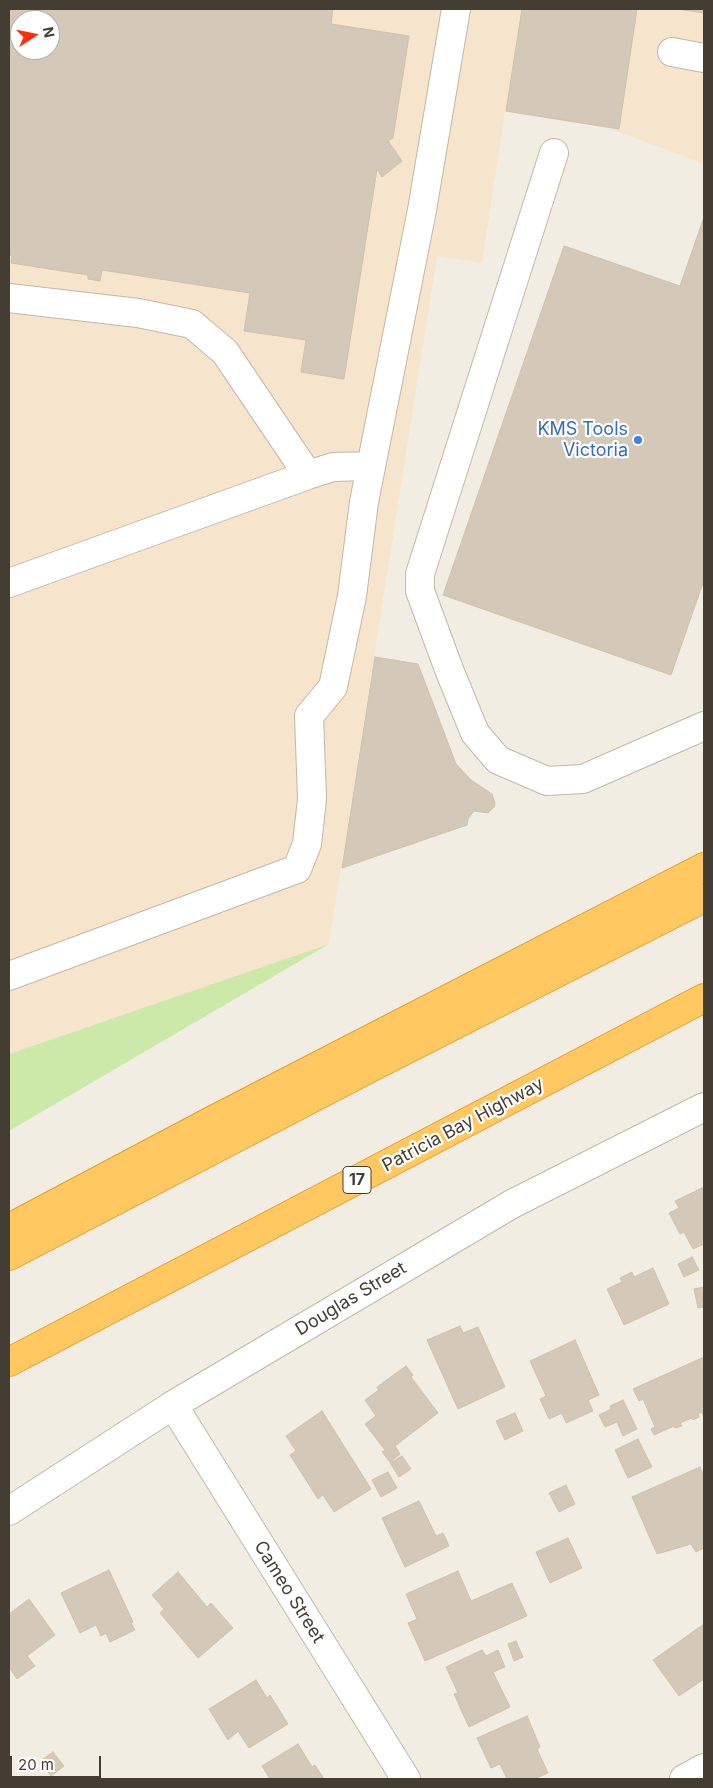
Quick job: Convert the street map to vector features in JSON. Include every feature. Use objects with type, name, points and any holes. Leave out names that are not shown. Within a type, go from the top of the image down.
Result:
[{"type":"highway","points":[[9,1228],[213,1120],[704,867]]},
{"type":"highway","points":[[9,1256],[372,1066],[704,898]]},
{"type":"highway","name":"Patricia Bay Highway","points":[[9,1362],[704,998]]},
{"type":"street","points":[[9,976],[296,869],[307,844],[312,799],[309,716],[333,687],[352,596],[364,502],[422,210],[456,9]]},
{"type":"street","points":[[672,52],[704,58]]},
{"type":"street","points":[[554,153],[420,574],[420,591],[475,733],[498,760],[547,781],[583,779],[704,726]]},
{"type":"street","points":[[9,298],[138,313],[192,324],[225,352],[308,474]]},
{"type":"street","points":[[9,583],[308,474],[333,466],[372,466]]},
{"type":"street","name":"Douglas Street","points":[[9,1511],[173,1405],[512,1204],[704,1107]]},
{"type":"street","name":"Cameo Street","points":[[173,1405],[406,1779]]},
{"type":"street","points":[[684,1779],[704,1768]]},
{"type":"shaded area","points":[[9,9],[704,9],[704,164],[609,128],[505,112],[482,263],[437,256],[329,944],[9,1054]]},
{"type":"green space","points":[[329,944],[9,1131],[9,1054]]},
{"type":"building","points":[[9,9],[333,9],[331,24],[409,36],[393,138],[388,141],[402,161],[382,177],[377,169],[344,379],[301,372],[306,340],[244,331],[250,293],[102,270],[100,281],[88,279],[88,275],[11,263],[12,256],[9,255]]},
{"type":"building","points":[[522,9],[637,9],[619,129],[506,111]]},
{"type":"building","points":[[677,9],[704,9],[704,13]]},
{"type":"building","points":[[704,217],[704,580],[671,675],[443,595],[564,246],[680,286]]},
{"type":"building","points":[[375,657],[418,664],[456,764],[471,780],[492,794],[495,803],[488,813],[474,811],[468,819],[467,825],[342,868]]},
{"type":"building","points":[[704,1187],[704,1244],[693,1249],[684,1232],[680,1234],[669,1213],[679,1208],[675,1201]]},
{"type":"building","points":[[692,1257],[699,1270],[684,1277],[678,1264]]},
{"type":"building","points":[[653,1268],[669,1304],[624,1325],[607,1289],[622,1282],[620,1278],[632,1272],[634,1277]]},
{"type":"building","points":[[704,1287],[704,1307],[698,1308],[694,1289]]},
{"type":"building","points":[[460,1326],[463,1333],[478,1327],[505,1387],[458,1409],[427,1340]]},
{"type":"building","points":[[575,1340],[599,1395],[588,1400],[593,1411],[566,1423],[562,1413],[549,1419],[540,1399],[546,1396],[530,1361]]},
{"type":"building","points":[[704,1357],[704,1417],[702,1412],[698,1414],[699,1417],[693,1420],[692,1418],[680,1423],[682,1426],[675,1428],[674,1426],[654,1435],[651,1429],[655,1427],[643,1399],[639,1401],[633,1389]]},
{"type":"building","points":[[406,1366],[413,1375],[411,1377],[438,1413],[395,1446],[400,1454],[390,1462],[382,1452],[385,1450],[365,1424],[376,1416],[365,1400],[379,1390],[377,1387]]},
{"type":"building","points":[[623,1400],[637,1429],[623,1436],[617,1422],[605,1427],[599,1415],[611,1409],[610,1406]]},
{"type":"building","points":[[322,1411],[371,1489],[334,1512],[323,1495],[318,1499],[290,1455],[296,1451],[286,1436]]},
{"type":"building","points":[[515,1413],[523,1431],[505,1440],[496,1421]]},
{"type":"building","points":[[638,1439],[652,1467],[628,1478],[615,1450]]},
{"type":"building","points":[[402,1456],[411,1469],[399,1477],[390,1463]]},
{"type":"building","points":[[700,1467],[704,1477],[704,1548],[696,1552],[691,1544],[657,1554],[632,1497]]},
{"type":"building","points":[[388,1472],[397,1488],[381,1497],[372,1480]]},
{"type":"building","points":[[566,1485],[575,1504],[559,1512],[549,1493]]},
{"type":"building","points":[[419,1501],[436,1536],[443,1533],[449,1546],[405,1567],[382,1518]]},
{"type":"building","points":[[568,1538],[582,1568],[550,1583],[536,1552]]},
{"type":"building","points":[[109,1570],[135,1630],[110,1642],[106,1633],[101,1636],[96,1625],[80,1633],[61,1593]]},
{"type":"building","points":[[458,1571],[471,1601],[512,1583],[527,1616],[425,1661],[408,1623],[417,1619],[406,1594]]},
{"type":"building","points":[[178,1572],[207,1607],[211,1603],[233,1628],[198,1658],[160,1613],[164,1609],[152,1595]]},
{"type":"building","points":[[29,1599],[55,1635],[27,1656],[35,1666],[17,1679],[9,1667],[9,1614]]},
{"type":"building","points":[[704,1624],[704,1679],[679,1696],[653,1660]]},
{"type":"building","points":[[516,1641],[523,1657],[514,1661],[508,1644]]},
{"type":"building","points":[[482,1650],[486,1656],[498,1650],[505,1667],[493,1672],[510,1707],[469,1727],[454,1694],[458,1693],[446,1667]]},
{"type":"building","points":[[256,1680],[267,1698],[270,1695],[288,1724],[249,1748],[238,1731],[228,1740],[209,1709]]},
{"type":"building","points":[[527,1716],[540,1747],[537,1749],[548,1773],[534,1779],[507,1779],[500,1764],[491,1768],[477,1738]]},
{"type":"building","points":[[298,1744],[312,1767],[315,1765],[324,1779],[270,1779],[262,1766]]},
{"type":"building","points":[[53,1752],[64,1766],[51,1776],[40,1761]]},
{"type":"place","name":"KMS Tools Victoria","points":[[638,440]]}]
